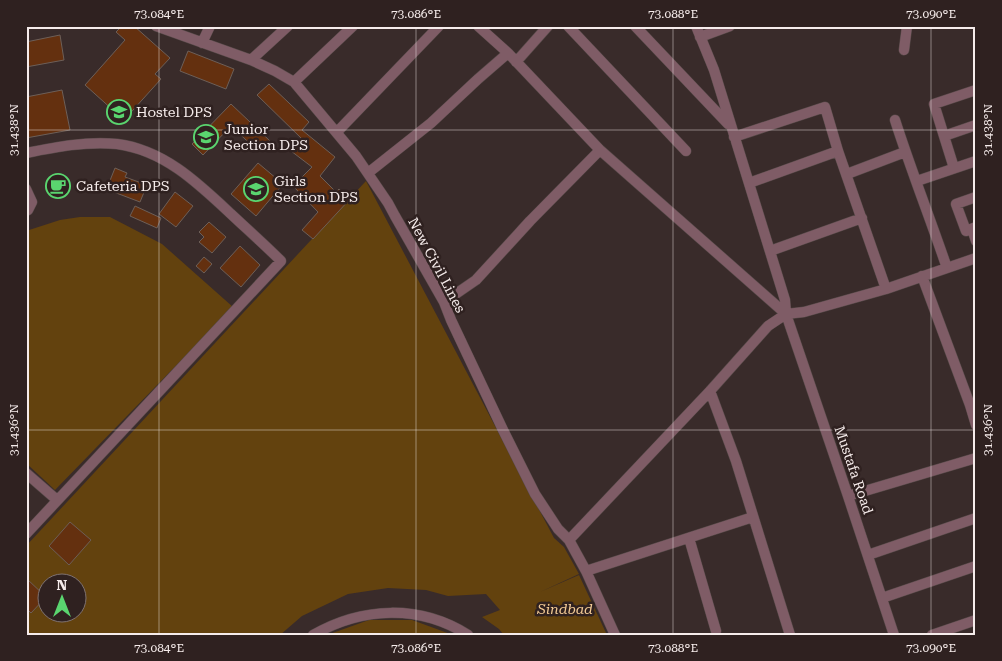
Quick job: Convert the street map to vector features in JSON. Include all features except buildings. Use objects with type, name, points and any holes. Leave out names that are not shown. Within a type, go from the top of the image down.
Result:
[{"type":"street","name":"New Civil Lines","points":[[156,26],[252,60],[294,82],[356,156],[388,203],[444,302],[503,430],[535,494],[558,529],[569,540],[586,571],[615,635]]},
{"type":"street","points":[[202,43],[210,26]]},
{"type":"street","points":[[252,60],[288,26]]},
{"type":"street","points":[[294,82],[353,26]]},
{"type":"street","points":[[337,132],[439,26]]},
{"type":"street","points":[[478,26],[508,53],[600,150],[786,314]]},
{"type":"street","points":[[516,62],[548,26]]},
{"type":"street","points":[[568,26],[686,151]]},
{"type":"street","points":[[634,26],[731,126]]},
{"type":"street","name":"Mustafa Road","points":[[696,26],[714,70],[785,300],[786,314],[894,635]]},
{"type":"street","points":[[700,37],[730,26]]},
{"type":"street","points":[[904,50],[907,26]]},
{"type":"street","points":[[368,173],[431,123],[478,78],[508,53]]},
{"type":"street","points":[[954,168],[934,104],[976,90]]},
{"type":"street","points":[[734,137],[826,107],[838,152],[886,288]]},
{"type":"street","points":[[896,120],[905,152],[947,268]]},
{"type":"street","points":[[944,136],[976,125]]},
{"type":"street","points":[[26,153],[90,143],[118,144],[149,152],[176,166],[207,191],[281,261],[26,534]]},
{"type":"street","points":[[444,302],[476,280],[530,221],[600,150]]},
{"type":"street","points":[[749,183],[838,152]]},
{"type":"street","points":[[847,174],[905,152]]},
{"type":"street","points":[[917,181],[976,161]]},
{"type":"street","points":[[26,189],[32,202],[26,211]]},
{"type":"street","points":[[976,197],[956,204],[966,231],[974,228],[976,241]]},
{"type":"street","points":[[770,251],[862,218]]},
{"type":"street","points":[[569,540],[710,391],[768,326],[786,314],[804,312],[886,288],[976,258]]},
{"type":"street","points":[[922,276],[973,404],[976,425]]},
{"type":"street","points":[[710,391],[736,461],[790,635]]},
{"type":"street","points":[[848,496],[976,458]]},
{"type":"street","points":[[26,473],[57,500]]},
{"type":"street","points":[[868,555],[976,518]]},
{"type":"street","points":[[586,571],[753,519]]},
{"type":"street","points":[[689,538],[716,631]]},
{"type":"street","points":[[882,598],[976,566]]},
{"type":"street","points":[[313,635],[333,624],[354,617],[375,613],[397,612],[439,620],[468,635]]},
{"type":"street","points":[[932,635],[976,620]]},
{"type":"green space","name":"Sindbad","points":[[366,181],[554,538],[564,547],[579,574],[540,592],[579,575],[607,635],[504,635],[482,617],[500,610],[486,594],[448,596],[426,590],[388,588],[348,594],[302,616],[280,635],[26,635],[26,546]]},
{"type":"green space","points":[[80,217],[110,217],[162,244],[233,307],[55,490],[26,463],[26,231],[60,220]]},
{"type":"green space","points":[[369,620],[412,620],[453,635],[327,635]]},
{"type":"place","name":"Hostel DPS","points":[[119,112]]},
{"type":"place","name":"Junior Section DPS","points":[[206,137]]},
{"type":"place","name":"Cafeteria DPS","points":[[58,186]]},
{"type":"place","name":"Girls Section DPS","points":[[256,189]]}]
